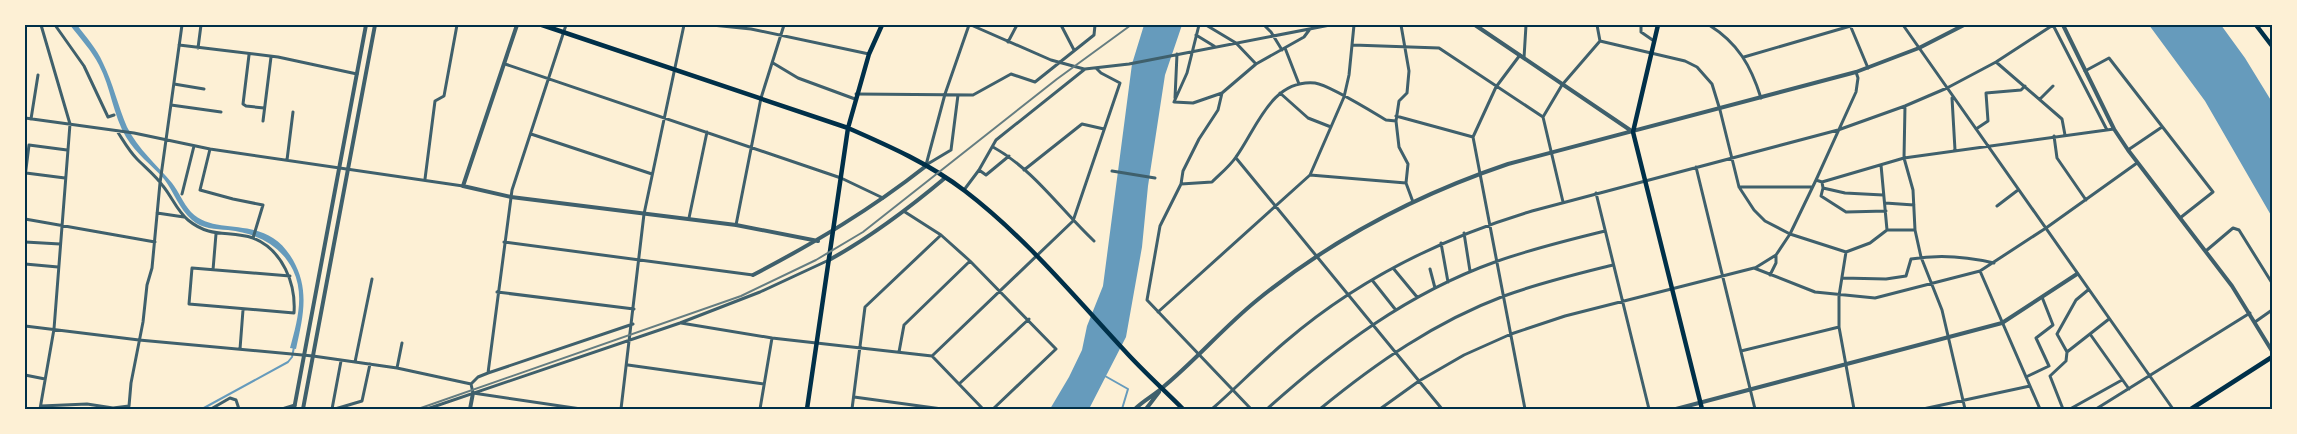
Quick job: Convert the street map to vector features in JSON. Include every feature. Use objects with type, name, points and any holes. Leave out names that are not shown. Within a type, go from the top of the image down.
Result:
[{"type":"main road","points":[[542,25],[848,128],[926,166],[964,190],[1004,222],[1089,311],[1125,352],[1183,409]]},
{"type":"main road","points":[[807,409],[815,343],[848,128],[869,54],[882,25]]},
{"type":"main road","points":[[1658,25],[1633,132],[1702,409]]},
{"type":"main road","points":[[2256,25],[2272,46]]},
{"type":"main road","points":[[2191,409],[2272,357]]},
{"type":"street","points":[[41,25],[70,124],[54,329],[40,407],[87,404],[113,408],[131,407],[155,242],[160,182],[182,25]]},
{"type":"street","points":[[55,25],[84,66],[108,117],[114,115]]},
{"type":"street","points":[[198,48],[202,25]]},
{"type":"street","points":[[282,409],[295,407],[366,25]]},
{"type":"street","points":[[303,409],[375,25]]},
{"type":"street","points":[[425,179],[435,100],[444,96],[457,25]]},
{"type":"street","points":[[463,186],[517,25]]},
{"type":"street","points":[[488,373],[497,292],[511,197],[566,25]]},
{"type":"street","points":[[621,409],[633,324],[644,214],[684,25]]},
{"type":"street","points":[[712,25],[782,35],[869,54]]},
{"type":"street","points":[[736,224],[761,98],[784,25]]},
{"type":"street","points":[[926,166],[945,94],[970,25],[1060,63],[1085,70],[1129,64],[1330,25]]},
{"type":"street","points":[[1008,42],[1017,25]]},
{"type":"street","points":[[1060,25],[1074,50]]},
{"type":"street","points":[[773,63],[798,78],[856,96],[945,94],[973,96],[1010,74],[1035,82],[1094,35],[1095,25]]},
{"type":"street","points":[[1174,102],[1187,73],[1199,25]]},
{"type":"street","points":[[1206,25],[1236,43],[1256,64]]},
{"type":"street","points":[[1264,25],[1283,49],[1298,84]]},
{"type":"street","points":[[1158,312],[1310,175],[1344,97],[1353,45],[1354,25]]},
{"type":"street","points":[[1401,25],[1409,71],[1407,93],[1399,101],[1396,121],[1399,147],[1408,164],[1406,183],[1413,202]]},
{"type":"street","points":[[1475,25],[1633,132]]},
{"type":"street","points":[[1524,58],[1526,25]]},
{"type":"street","points":[[1597,25],[1600,41]]},
{"type":"street","points":[[1641,25],[1641,32],[1654,41]]},
{"type":"street","points":[[1709,25],[1728,38],[1744,57],[1755,77],[1762,98]]},
{"type":"street","points":[[1744,57],[1852,25],[1868,68]]},
{"type":"street","points":[[1903,25],[2173,409]]},
{"type":"street","points":[[1135,409],[1162,388],[1255,302],[1316,256],[1354,232],[1413,202],[1479,174],[1856,72],[1919,48],[1964,25]]},
{"type":"street","points":[[1212,409],[1286,341],[1348,294],[1441,243],[1488,224],[1563,202],[1838,130],[1905,106],[1946,88],[1996,62],[2053,25],[2107,130]]},
{"type":"street","points":[[2063,25],[2114,129],[2137,163],[2207,250],[2250,313],[2272,351]]},
{"type":"street","points":[[1174,102],[1193,103],[1222,93],[1256,64],[1304,36],[1310,29]]},
{"type":"street","points":[[1196,35],[1215,46]]},
{"type":"street","points":[[1600,41],[1684,61],[1697,67],[1712,84],[1739,187],[1759,216],[1790,234],[1846,252],[1870,243],[1887,230],[1915,230]]},
{"type":"street","points":[[1563,202],[1543,117],[1562,85],[1600,41]]},
{"type":"street","points":[[179,45],[271,57],[357,74]]},
{"type":"street","points":[[1353,45],[1439,48],[1543,117]]},
{"type":"street","points":[[1174,102],[1177,54]]},
{"type":"street","points":[[249,55],[243,104],[264,108]]},
{"type":"street","points":[[1520,55],[1496,87],[1473,137],[1488,224],[1525,409]]},
{"type":"street","points":[[262,121],[271,57]]},
{"type":"street","points":[[2085,71],[2109,58],[2213,192],[2180,218]]},
{"type":"street","points":[[1996,62],[2062,119],[2065,135]]},
{"type":"street","points":[[505,64],[841,178],[884,199]]},
{"type":"street","points":[[932,356],[1073,221],[1120,83],[1101,73],[1096,68]]},
{"type":"street","points":[[964,190],[979,170],[996,140],[1085,70]]},
{"type":"street","points":[[1380,409],[1419,381],[1464,355],[1511,334],[1622,301],[1754,268],[1776,255],[1790,234],[1856,92],[1858,78],[1856,72]]},
{"type":"street","points":[[31,119],[38,75]]},
{"type":"street","points":[[1181,184],[1212,182],[1236,158],[1263,111],[1280,93],[1298,84],[1316,83],[1328,87],[1386,120],[1396,121]]},
{"type":"street","points":[[174,84],[204,89]]},
{"type":"street","points":[[1976,129],[1988,121],[1986,93],[2021,90],[2025,86]]},
{"type":"street","points":[[2040,99],[2053,86]]},
{"type":"street","points":[[1222,93],[1218,110],[1199,139],[1183,171],[1181,184],[1160,226],[1147,300],[1251,409]]},
{"type":"street","points":[[1280,93],[1308,118],[1331,127]]},
{"type":"street","points":[[504,242],[753,275],[818,241],[884,199],[926,166],[951,150],[958,95]]},
{"type":"street","points":[[1952,97],[1955,150]]},
{"type":"street","points":[[171,105],[222,112]]},
{"type":"street","points":[[1905,106],[1904,158],[1913,190],[1915,230],[1921,257],[1933,285],[1949,337],[1964,409]]},
{"type":"street","points":[[287,160],[293,112]]},
{"type":"street","points":[[1396,116],[1473,137]]},
{"type":"street","points":[[25,118],[134,133],[210,149],[425,179],[511,197],[736,224],[818,241]]},
{"type":"street","points":[[1024,170],[1082,124],[1104,129]]},
{"type":"street","points":[[2128,150],[2162,127]]},
{"type":"street","points":[[1816,180],[1822,182],[1904,158],[1987,145],[2114,129]]},
{"type":"street","points":[[117,131],[136,158],[160,182],[185,217],[204,230],[216,234],[253,238],[269,248],[280,260],[290,276],[295,295],[294,313],[189,304],[192,268],[290,276]]},
{"type":"street","points":[[689,218],[707,132]]},
{"type":"street","points":[[531,134],[652,174]]},
{"type":"street","points":[[2054,136],[2057,158],[2086,200]]},
{"type":"street","points":[[25,177],[27,145],[67,150]]},
{"type":"street","points":[[182,194],[194,146]]},
{"type":"street","points":[[993,147],[1009,156],[1094,241]]},
{"type":"street","points":[[210,149],[200,190],[263,205],[253,238]]},
{"type":"street","points":[[979,170],[986,175],[1009,156]]},
{"type":"street","points":[[1236,158],[1442,409]]},
{"type":"street","points":[[1754,268],[1815,292],[1839,296],[1875,298],[1933,285],[1980,271],[1994,263],[2137,163]]},
{"type":"street","points":[[1881,165],[1887,230]]},
{"type":"street","points":[[1696,167],[1751,390],[1754,409]]},
{"type":"street","points":[[1112,171],[1155,178]]},
{"type":"street","points":[[25,173],[65,178]]},
{"type":"street","points":[[1310,175],[1406,183]]},
{"type":"street","points":[[427,409],[680,323],[760,292],[829,260],[858,244],[905,212],[945,178]]},
{"type":"street","points":[[1822,182],[1821,196],[1846,212],[1886,211]]},
{"type":"street","points":[[1739,187],[1812,187]]},
{"type":"street","points":[[1823,188],[1845,194],[1883,195]]},
{"type":"street","points":[[1997,206],[2018,190]]},
{"type":"street","points":[[1596,193],[1649,409]]},
{"type":"street","points":[[1885,203],[1914,205]]},
{"type":"street","points":[[905,212],[941,234],[1001,290],[1056,349],[993,409]]},
{"type":"street","points":[[157,213],[185,217]]},
{"type":"street","points":[[25,219],[155,242]]},
{"type":"street","points":[[2207,250],[2233,228],[2239,230],[2272,283]]},
{"type":"street","points":[[1267,409],[1313,368],[1395,309],[1435,288],[1496,261],[1605,231]]},
{"type":"street","points":[[213,270],[216,234]]},
{"type":"street","points":[[852,409],[865,307],[941,234]]},
{"type":"street","points":[[1464,234],[1470,272]]},
{"type":"street","points":[[25,242],[60,244]]},
{"type":"street","points":[[1441,243],[1448,282]]},
{"type":"street","points":[[1846,252],[1839,296],[1839,327],[1844,365],[1854,409]]},
{"type":"street","points":[[1770,275],[1776,263],[1776,255]]},
{"type":"street","points":[[1842,278],[1886,279],[1906,276],[1911,259],[1934,255],[1968,257],[1994,263]]},
{"type":"street","points":[[899,352],[904,325],[970,261]]},
{"type":"street","points":[[25,264],[58,267]]},
{"type":"street","points":[[1320,409],[1360,376],[1394,352],[1447,321],[1503,296],[1614,265]]},
{"type":"street","points":[[1393,268],[1416,298]]},
{"type":"street","points":[[1430,269],[1435,288]]},
{"type":"street","points":[[1980,271],[2040,409]]},
{"type":"street","points":[[1676,409],[2002,323],[2077,274]]},
{"type":"street","points":[[355,362],[372,279]]},
{"type":"street","points":[[1372,280],[1395,309]]},
{"type":"street","points":[[2063,409],[2050,376],[2066,361],[2067,352],[2057,334],[2076,300],[2088,290]]},
{"type":"street","points":[[497,292],[634,309]]},
{"type":"street","points":[[2026,377],[2049,366],[2036,338],[2053,325],[2042,297]]},
{"type":"street","points":[[240,349],[243,310]]},
{"type":"street","points":[[2255,322],[2272,310]]},
{"type":"street","points":[[2096,409],[2250,313]]},
{"type":"street","points":[[959,384],[1030,319]]},
{"type":"street","points":[[2067,352],[2109,319]]},
{"type":"street","points":[[680,323],[772,338],[932,356],[983,409]]},
{"type":"street","points":[[471,384],[478,377],[488,373],[633,324]]},
{"type":"street","points":[[25,326],[140,340],[313,356],[397,368],[471,384]]},
{"type":"street","points":[[1741,351],[1839,327]]},
{"type":"street","points":[[2090,334],[2129,389]]},
{"type":"street","points":[[760,409],[772,338]]},
{"type":"street","points":[[397,368],[402,344]]},
{"type":"street","points":[[341,360],[333,409],[362,401],[370,364]]},
{"type":"street","points":[[628,365],[764,384]]},
{"type":"street","points":[[25,375],[45,379]]},
{"type":"street","points":[[2070,409],[2122,380]]},
{"type":"street","points":[[470,409],[473,393],[471,384]]},
{"type":"street","points":[[1923,409],[2030,386]]},
{"type":"street","points":[[1146,409],[1162,388]]},
{"type":"street","points":[[473,393],[580,409]]},
{"type":"street","points":[[854,397],[942,409]]},
{"type":"street","points":[[211,409],[230,398],[236,400],[239,409]]},
{"type":"street","points":[[87,404],[87,409]]},
{"type":"water","points":[[70,25],[77,25],[101,58],[131,135],[172,183],[191,212],[202,220],[214,224],[256,230],[269,236],[282,245],[293,260],[302,282],[304,304],[296,349],[290,348],[299,309],[299,289],[297,279],[288,261],[266,241],[248,234],[204,227],[187,216],[164,179],[139,154],[126,137],[118,120],[99,65]]},
{"type":"water","points":[[1144,25],[1182,25],[1165,75],[1148,186],[1142,247],[1126,337],[1089,409],[1050,409],[1082,350],[1087,326],[1103,286],[1132,64]]},
{"type":"water","points":[[2149,25],[2221,25],[2245,58],[2272,102],[2272,217],[2205,101]]},
{"type":"waterway","points":[[202,409],[288,362],[292,357],[294,347]]},
{"type":"waterway","points":[[1105,376],[1128,389],[1122,409]]},
{"type":"railway","points":[[418,409],[741,296],[816,260],[863,232],[1057,79],[1131,25]]}]
